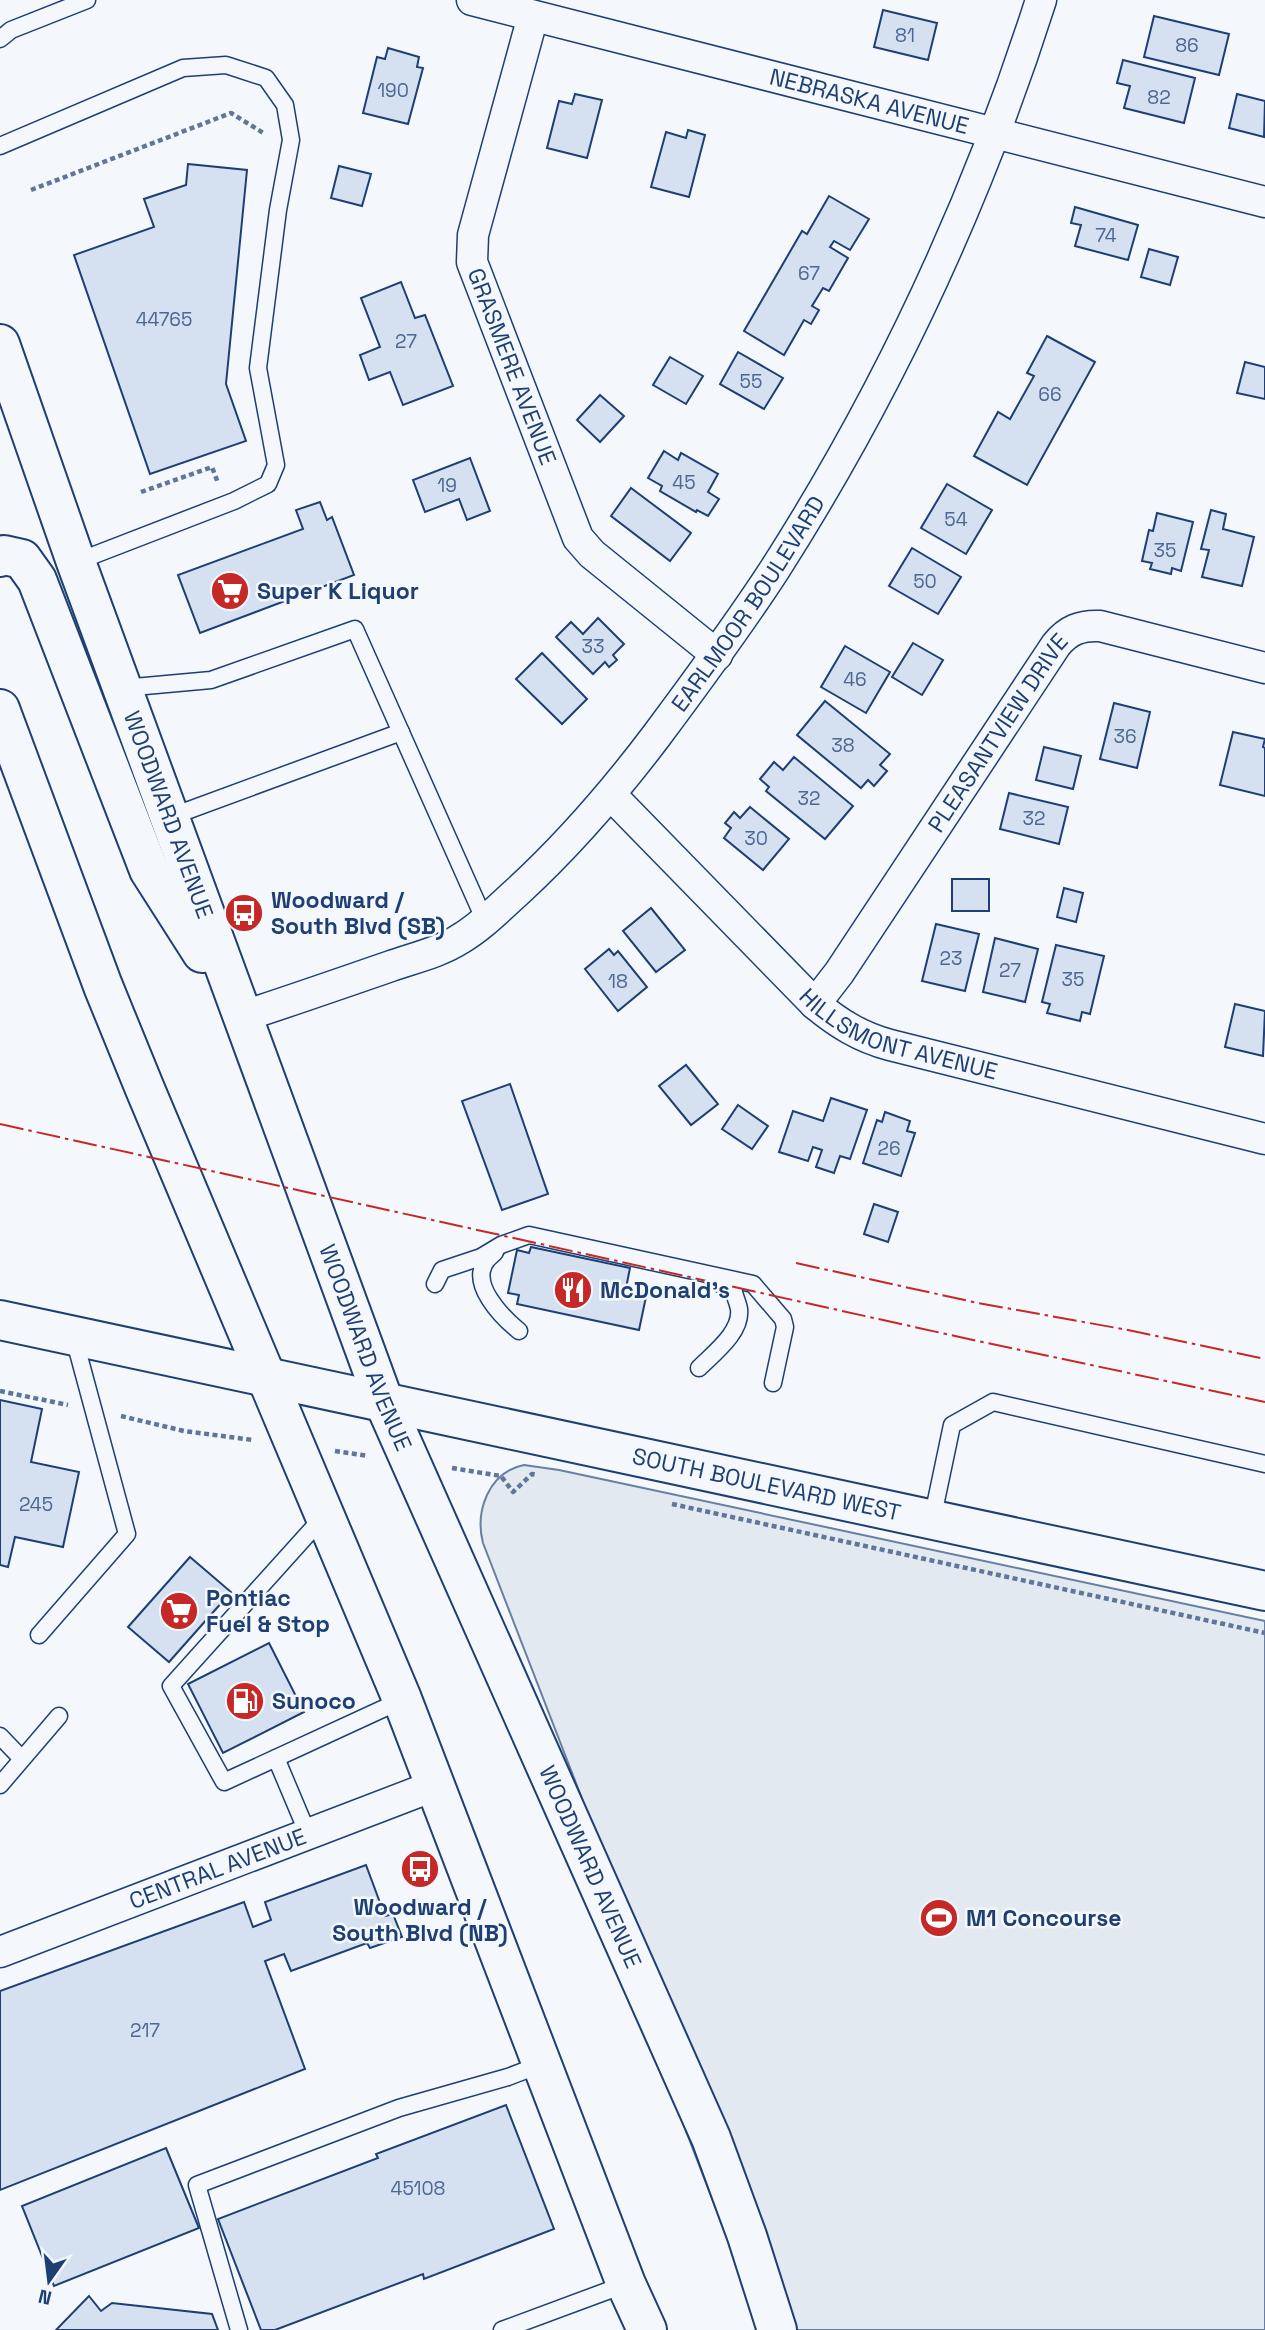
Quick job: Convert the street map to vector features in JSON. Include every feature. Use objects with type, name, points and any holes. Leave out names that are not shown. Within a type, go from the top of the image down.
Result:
[{"type":"main road","name":"WOODWARD AVENUE","points":[[0,344],[76,562],[384,1402],[711,2138],[747,2236],[773,2326]]},
{"type":"main road","points":[[0,424],[17,390]]},
{"type":"main road","points":[[0,557],[4,555],[22,559],[37,580],[149,870],[244,1016]]},
{"type":"main road","points":[[0,709],[103,986],[402,1699],[626,2284],[647,2330]]},
{"type":"main road","name":"SOUTH BOULEVARD WEST","points":[[0,1320],[1265,1591]]},
{"type":"street","name":"NEBRASKA AVENUE","points":[[472,0],[1265,202]]},
{"type":"street","name":"EARLMOOR BOULEVARD","points":[[244,1016],[443,948],[458,940],[485,921],[546,866],[611,795],[717,655],[813,509],[863,421],[948,249],[995,134],[1041,0]]},
{"type":"street","name":"GRASMERE AVENUE","points":[[533,16],[473,235],[472,262],[578,538],[592,554],[717,655]]},
{"type":"street","name":"PLEASANTVIEW DRIVE","points":[[815,1004],[839,973],[1056,645],[1068,634],[1082,627],[1100,626],[1265,668]]},
{"type":"street","name":"HILLSMONT AVENUE","points":[[611,795],[815,1004],[834,1020],[869,1040],[1265,1139]]},
{"type":"street","name":"CENTRAL AVENUE","points":[[0,1952],[436,1785]]},
{"type":"lane","points":[[0,39],[11,30],[88,0]]},
{"type":"lane","points":[[0,146],[183,68],[226,65],[266,78],[285,104],[291,139],[278,210],[258,368],[276,465],[268,484],[234,501],[76,562]]},
{"type":"lane","points":[[122,688],[211,680],[355,629],[485,921]]},
{"type":"lane","points":[[170,817],[401,732]]},
{"type":"lane","points":[[435,1284],[442,1270],[529,1235],[753,1284],[783,1319],[784,1334],[773,1383]]},
{"type":"lane","points":[[501,1245],[486,1261],[482,1271],[484,1288],[506,1320],[519,1331]]},
{"type":"lane","points":[[698,1270],[734,1292],[739,1310],[736,1325],[730,1335],[699,1368]]},
{"type":"lane","points":[[39,1635],[127,1534],[73,1336]]},
{"type":"lane","points":[[932,1520],[952,1425],[993,1402],[1265,1464]]},
{"type":"lane","points":[[325,1514],[171,1686],[224,1782],[402,1699]]},
{"type":"lane","points":[[0,1785],[59,1716]]},
{"type":"lane","points":[[0,1736],[22,1759]]},
{"type":"lane","points":[[276,1758],[308,1834]]},
{"type":"lane","points":[[239,2330],[197,2185],[399,2108],[508,2077],[542,2064]]},
{"type":"lane","points":[[502,2330],[626,2284]]},
{"type":"path","points":[[31,190],[231,113],[272,139]]},
{"type":"path","points":[[141,492],[212,467],[218,484],[226,481]]},
{"type":"path","points":[[0,1391],[184,1431],[501,1476],[513,1492],[532,1474],[545,1476]]},
{"type":"path","points":[[668,1503],[1265,1633]]},
{"type":"shaded area","name":"M1 Concourse","points":[[524,1465],[559,1470],[1265,1621],[1265,2330],[763,2330],[636,2002],[601,1855],[581,1796],[483,1543],[481,1519],[487,1495],[501,1476]]},
{"type":"building","points":[[883,10],[937,23],[928,60],[874,47]]},
{"type":"building","points":[[1154,16],[1229,34],[1219,75],[1144,57]]},
{"type":"building","points":[[388,48],[419,57],[417,67],[423,68],[408,124],[363,113],[377,57],[385,59]]},
{"type":"building","points":[[1123,60],[1195,78],[1184,123],[1124,108],[1130,86],[1117,83]]},
{"type":"building","points":[[575,94],[602,100],[587,158],[547,148],[559,101],[572,104]]},
{"type":"building","points":[[1237,94],[1265,101],[1264,137],[1229,128]]},
{"type":"building","points":[[688,130],[705,135],[689,197],[651,187],[666,132],[686,138]]},
{"type":"building","points":[[188,164],[247,170],[226,384],[246,441],[150,474],[74,255],[154,227],[144,199],[186,185]]},
{"type":"building","points":[[339,166],[371,174],[362,206],[331,198]]},
{"type":"building","points":[[829,196],[869,219],[850,250],[834,241],[830,247],[848,258],[829,291],[823,288],[812,306],[819,310],[811,324],[804,320],[784,355],[744,331],[802,231],[807,234]]},
{"type":"building","points":[[1075,207],[1138,225],[1128,260],[1075,246],[1081,225],[1071,223]]},
{"type":"building","points":[[1149,249],[1178,257],[1170,285],[1141,277]]},
{"type":"building","points":[[401,282],[415,318],[425,315],[453,386],[403,405],[390,372],[369,380],[360,355],[380,347],[361,298]]},
{"type":"building","points":[[1047,336],[1095,362],[1027,485],[974,456],[998,412],[1010,419],[1034,376],[1027,373]]},
{"type":"building","points":[[738,352],[783,378],[764,409],[720,384]]},
{"type":"building","points":[[670,357],[703,376],[686,404],[653,385]]},
{"type":"building","points":[[1245,362],[1265,367],[1265,399],[1237,393]]},
{"type":"building","points":[[600,395],[624,416],[600,442],[577,420]]},
{"type":"building","points":[[664,451],[678,460],[681,453],[718,474],[708,492],[719,499],[708,516],[660,491],[662,486],[648,478]]},
{"type":"building","points":[[470,458],[490,511],[467,520],[459,499],[425,512],[413,480]]},
{"type":"building","points":[[947,484],[992,510],[966,554],[921,528]]},
{"type":"building","points":[[631,488],[691,533],[670,561],[611,516]]},
{"type":"building","points":[[320,502],[327,520],[332,517],[354,575],[200,633],[178,575],[303,529],[296,510]]},
{"type":"building","points":[[1211,510],[1226,514],[1223,529],[1254,537],[1242,586],[1202,577],[1209,550],[1201,549]]},
{"type":"building","points":[[1157,513],[1193,522],[1181,571],[1172,568],[1171,574],[1150,569],[1152,563],[1142,561],[1149,530],[1153,531]]},
{"type":"building","points":[[912,548],[961,577],[938,614],[889,586]]},
{"type":"building","points":[[598,618],[624,644],[613,655],[617,660],[609,667],[605,662],[593,674],[556,637],[571,622],[583,634]]},
{"type":"building","points":[[913,643],[943,660],[922,695],[892,677]]},
{"type":"building","points":[[845,646],[890,672],[866,713],[821,687]]},
{"type":"building","points":[[542,653],[587,699],[562,724],[516,679]]},
{"type":"building","points":[[825,701],[890,754],[880,765],[887,771],[874,786],[868,780],[861,788],[797,735]]},
{"type":"building","points":[[1114,703],[1150,712],[1137,768],[1100,759]]},
{"type":"building","points":[[1233,732],[1265,739],[1265,796],[1220,785]]},
{"type":"building","points":[[1044,747],[1081,756],[1073,789],[1036,780]]},
{"type":"building","points":[[794,757],[853,806],[825,839],[766,791],[769,787],[760,779],[774,762],[783,770]]},
{"type":"building","points":[[1009,793],[1068,807],[1059,844],[1000,829]]},
{"type":"building","points":[[750,807],[789,839],[763,870],[724,838],[731,828],[725,823],[734,812],[740,818]]},
{"type":"building","points":[[952,879],[989,879],[989,911],[952,911]]},
{"type":"building","points":[[1064,888],[1083,893],[1076,922],[1057,917]]},
{"type":"building","points":[[651,908],[685,950],[656,972],[623,931]]},
{"type":"building","points":[[936,924],[979,934],[965,991],[922,981]]},
{"type":"building","points":[[995,938],[1038,949],[1025,1002],[983,992]]},
{"type":"building","points":[[1056,945],[1104,956],[1090,1014],[1082,1012],[1080,1021],[1047,1013],[1050,1004],[1042,1002]]},
{"type":"building","points":[[609,949],[614,955],[618,951],[647,987],[618,1011],[585,969]]},
{"type":"building","points":[[1235,1004],[1265,1011],[1263,1056],[1225,1047]]},
{"type":"building","points":[[686,1065],[718,1104],[691,1125],[659,1086]]},
{"type":"building","points":[[510,1084],[548,1194],[502,1210],[462,1101]]},
{"type":"building","points":[[831,1098],[867,1110],[850,1159],[840,1156],[834,1173],[816,1167],[822,1150],[813,1147],[808,1161],[779,1152],[793,1111],[823,1121]]},
{"type":"building","points":[[738,1105],[768,1126],[752,1149],[722,1129]]},
{"type":"building","points":[[885,1112],[910,1121],[907,1131],[915,1133],[901,1176],[863,1163],[877,1120],[882,1122]]},
{"type":"building","points":[[874,1204],[898,1212],[888,1242],[864,1234]]},
{"type":"building","name":"McDonald's","points":[[531,1247],[630,1268],[626,1288],[647,1292],[639,1330],[517,1304],[519,1295],[508,1293],[517,1250],[529,1253]]},
{"type":"building","points":[[0,1400],[42,1409],[31,1462],[79,1472],[63,1547],[15,1537],[8,1567],[0,1565]]},
{"type":"building","points":[[190,1557],[231,1592],[169,1662],[128,1627]]},
{"type":"building","points":[[269,1643],[304,1712],[223,1753],[188,1684]]},
{"type":"building","points":[[366,1865],[385,1916],[393,1914],[402,1937],[370,1948],[367,1943],[291,1971],[284,1954],[265,1961],[305,2069],[0,2190],[0,1991],[244,1902],[253,1927],[271,1920],[265,1902]]},
{"type":"building","points":[[506,2105],[554,2229],[424,2279],[423,2274],[275,2330],[261,2330],[218,2219],[378,2158],[376,2154]]},
{"type":"building","points":[[166,2148],[199,2228],[54,2286],[22,2206]]},
{"type":"building","points":[[89,2296],[101,2311],[112,2303],[212,2314],[218,2330],[56,2330]]},
{"type":"power","points":[[0,1124],[1265,1402]]},
{"type":"power","points":[[796,1263],[978,1303],[1128,1330],[1265,1359]]},
{"type":"place","name":"Super K Liquor","points":[[230,591]]},
{"type":"place","name":"Woodward / South Blvd (SB)","points":[[244,913]]},
{"type":"place","name":"McDonald's","points":[[573,1290]]},
{"type":"place","name":"Pontiac Fuel & Stop","points":[[179,1611]]},
{"type":"place","name":"Sunoco","points":[[245,1701]]},
{"type":"place","name":"Woodward / South Blvd (NB)","points":[[420,1869]]},
{"type":"place","name":"M1 Concourse","points":[[939,1918]]}]
